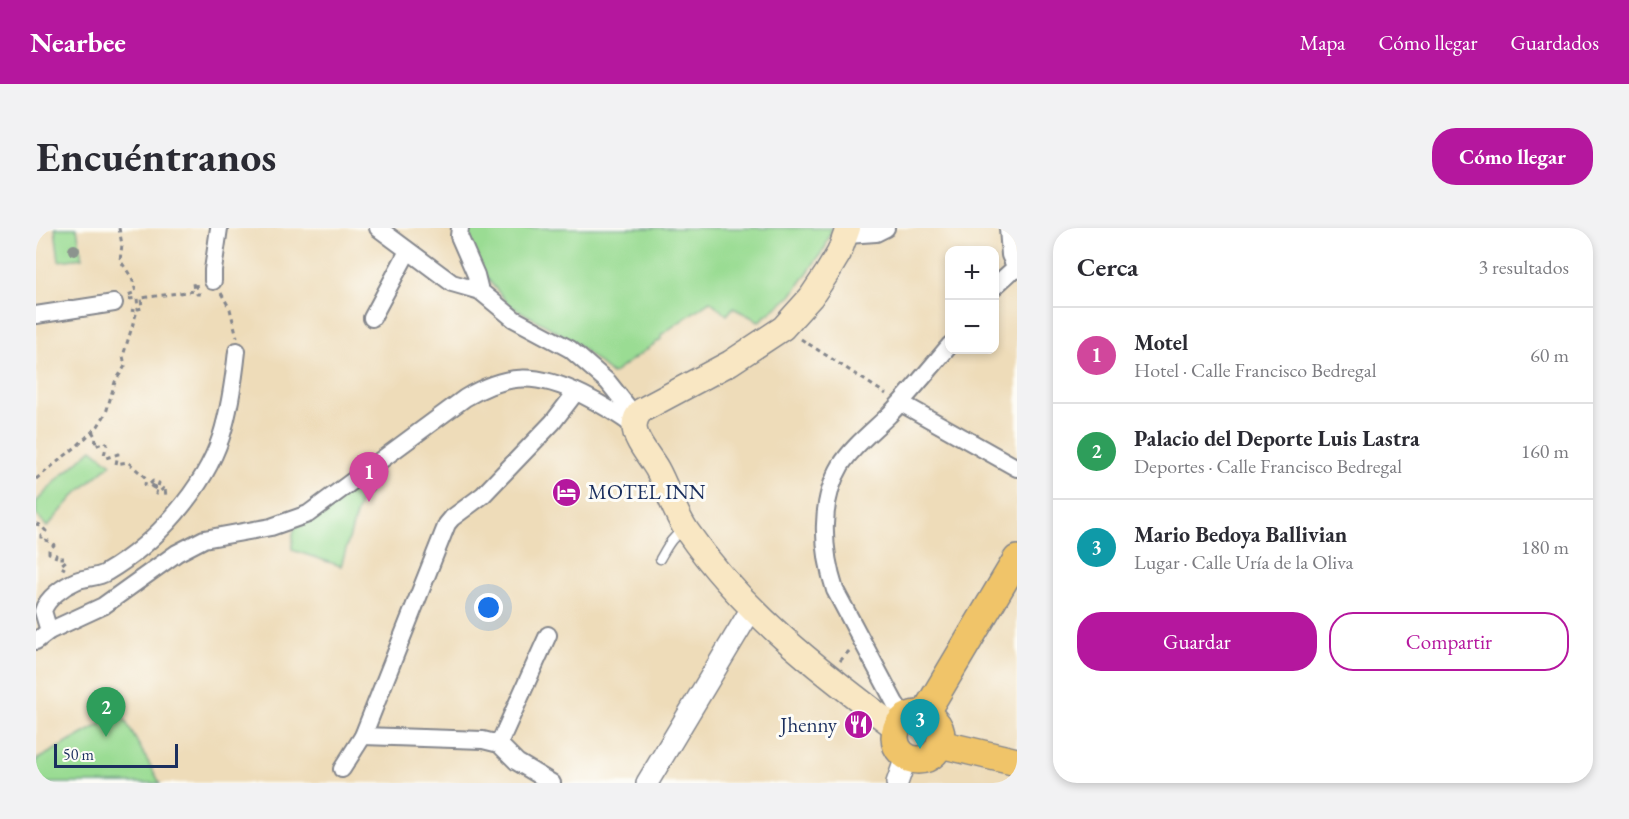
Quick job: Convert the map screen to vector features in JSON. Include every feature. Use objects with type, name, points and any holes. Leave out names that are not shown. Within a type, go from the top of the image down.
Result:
[{"type":"main road","points":[[848,232],[839,253],[811,297],[783,328],[730,363],[642,410],[635,421],[636,438],[657,470],[685,529],[752,608],[826,675],[909,720],[931,718],[940,729],[940,744],[933,755],[920,760],[906,757],[901,753],[895,741],[909,720],[1017,559]]},
{"type":"main road","points":[[940,744],[1017,762]]},
{"type":"street","points":[[213,281],[219,228]]},
{"type":"street","points":[[378,228],[452,283],[480,291],[514,319],[570,349],[608,381],[635,421]]},
{"type":"street","points":[[460,228],[459,236],[476,275],[480,291]]},
{"type":"street","points":[[848,232],[876,233],[886,228]]},
{"type":"street","points":[[999,282],[1016,267],[1008,244],[1008,228]]},
{"type":"street","points":[[372,318],[408,251]]},
{"type":"street","points":[[36,315],[114,303]]},
{"type":"street","points":[[237,351],[225,423],[201,479],[165,525],[132,555],[105,574],[75,582],[61,590],[45,606],[43,636],[103,606],[177,553],[204,539],[271,527],[319,508],[367,480],[465,398],[486,386],[515,379],[541,379],[562,384],[635,421]]},
{"type":"street","points":[[909,720],[895,704],[835,590],[828,571],[825,550],[827,505],[842,465],[945,351]]},
{"type":"street","points":[[342,768],[363,736],[447,524],[483,495],[552,422],[576,392]]},
{"type":"street","points":[[900,403],[1017,468]]},
{"type":"street","points":[[647,783],[752,608]]},
{"type":"street","points":[[499,744],[548,635]]},
{"type":"street","points":[[363,736],[483,740],[499,744],[517,762],[552,783]]},
{"type":"street","points":[[897,783],[906,757]]},
{"type":"lane","points":[[660,559],[670,542],[685,529]]},
{"type":"path","points":[[114,303],[115,297],[136,292],[132,278],[120,260],[122,244],[120,228]]},
{"type":"path","points":[[36,479],[93,431],[106,413],[115,382],[125,366],[123,356],[137,311],[128,311],[126,300],[137,298],[138,309],[142,308],[141,298],[194,291],[193,284],[196,283],[197,294],[201,294],[200,283],[213,281],[230,309],[237,336],[237,351]]},
{"type":"path","points":[[783,328],[900,403]]},
{"type":"path","points":[[93,431],[96,438],[95,446],[105,442],[107,444],[104,455],[106,458],[118,454],[116,464],[125,461],[130,464],[146,478],[145,484],[148,486],[153,480],[155,482],[151,489],[154,490],[159,483],[157,494],[165,487],[166,498]]},
{"type":"path","points":[[36,524],[46,531],[40,539],[52,542],[54,545],[48,549],[49,552],[56,555],[55,558],[65,558],[66,561],[61,567],[75,582]]},
{"type":"path","points":[[826,675],[861,639]]},
{"type":"green space","points":[[55,228],[77,228],[82,258],[59,261]]},
{"type":"green space","points":[[467,228],[832,228],[825,248],[791,296],[759,321],[733,308],[727,315],[710,301],[661,335],[661,339],[612,374],[572,340],[509,305],[486,277],[470,251]]},
{"type":"green space","points":[[92,449],[111,464],[75,495],[47,527],[36,514],[36,502]]},
{"type":"green space","points":[[361,484],[361,498],[341,566],[292,550],[295,527]]},
{"type":"green space","points":[[121,713],[160,783],[36,783],[36,760]]},
{"type":"place","name":"MOTEL INN","points":[[567,492]]},
{"type":"place","name":"Motel","points":[[369,502]]},
{"type":"place","name":"Jhenny","points":[[858,725]]},
{"type":"place","name":"Palacio del Deporte Luis Lastra","points":[[106,737]]},
{"type":"place","name":"Mario Bedoya Ballivian","points":[[920,749]]}]
